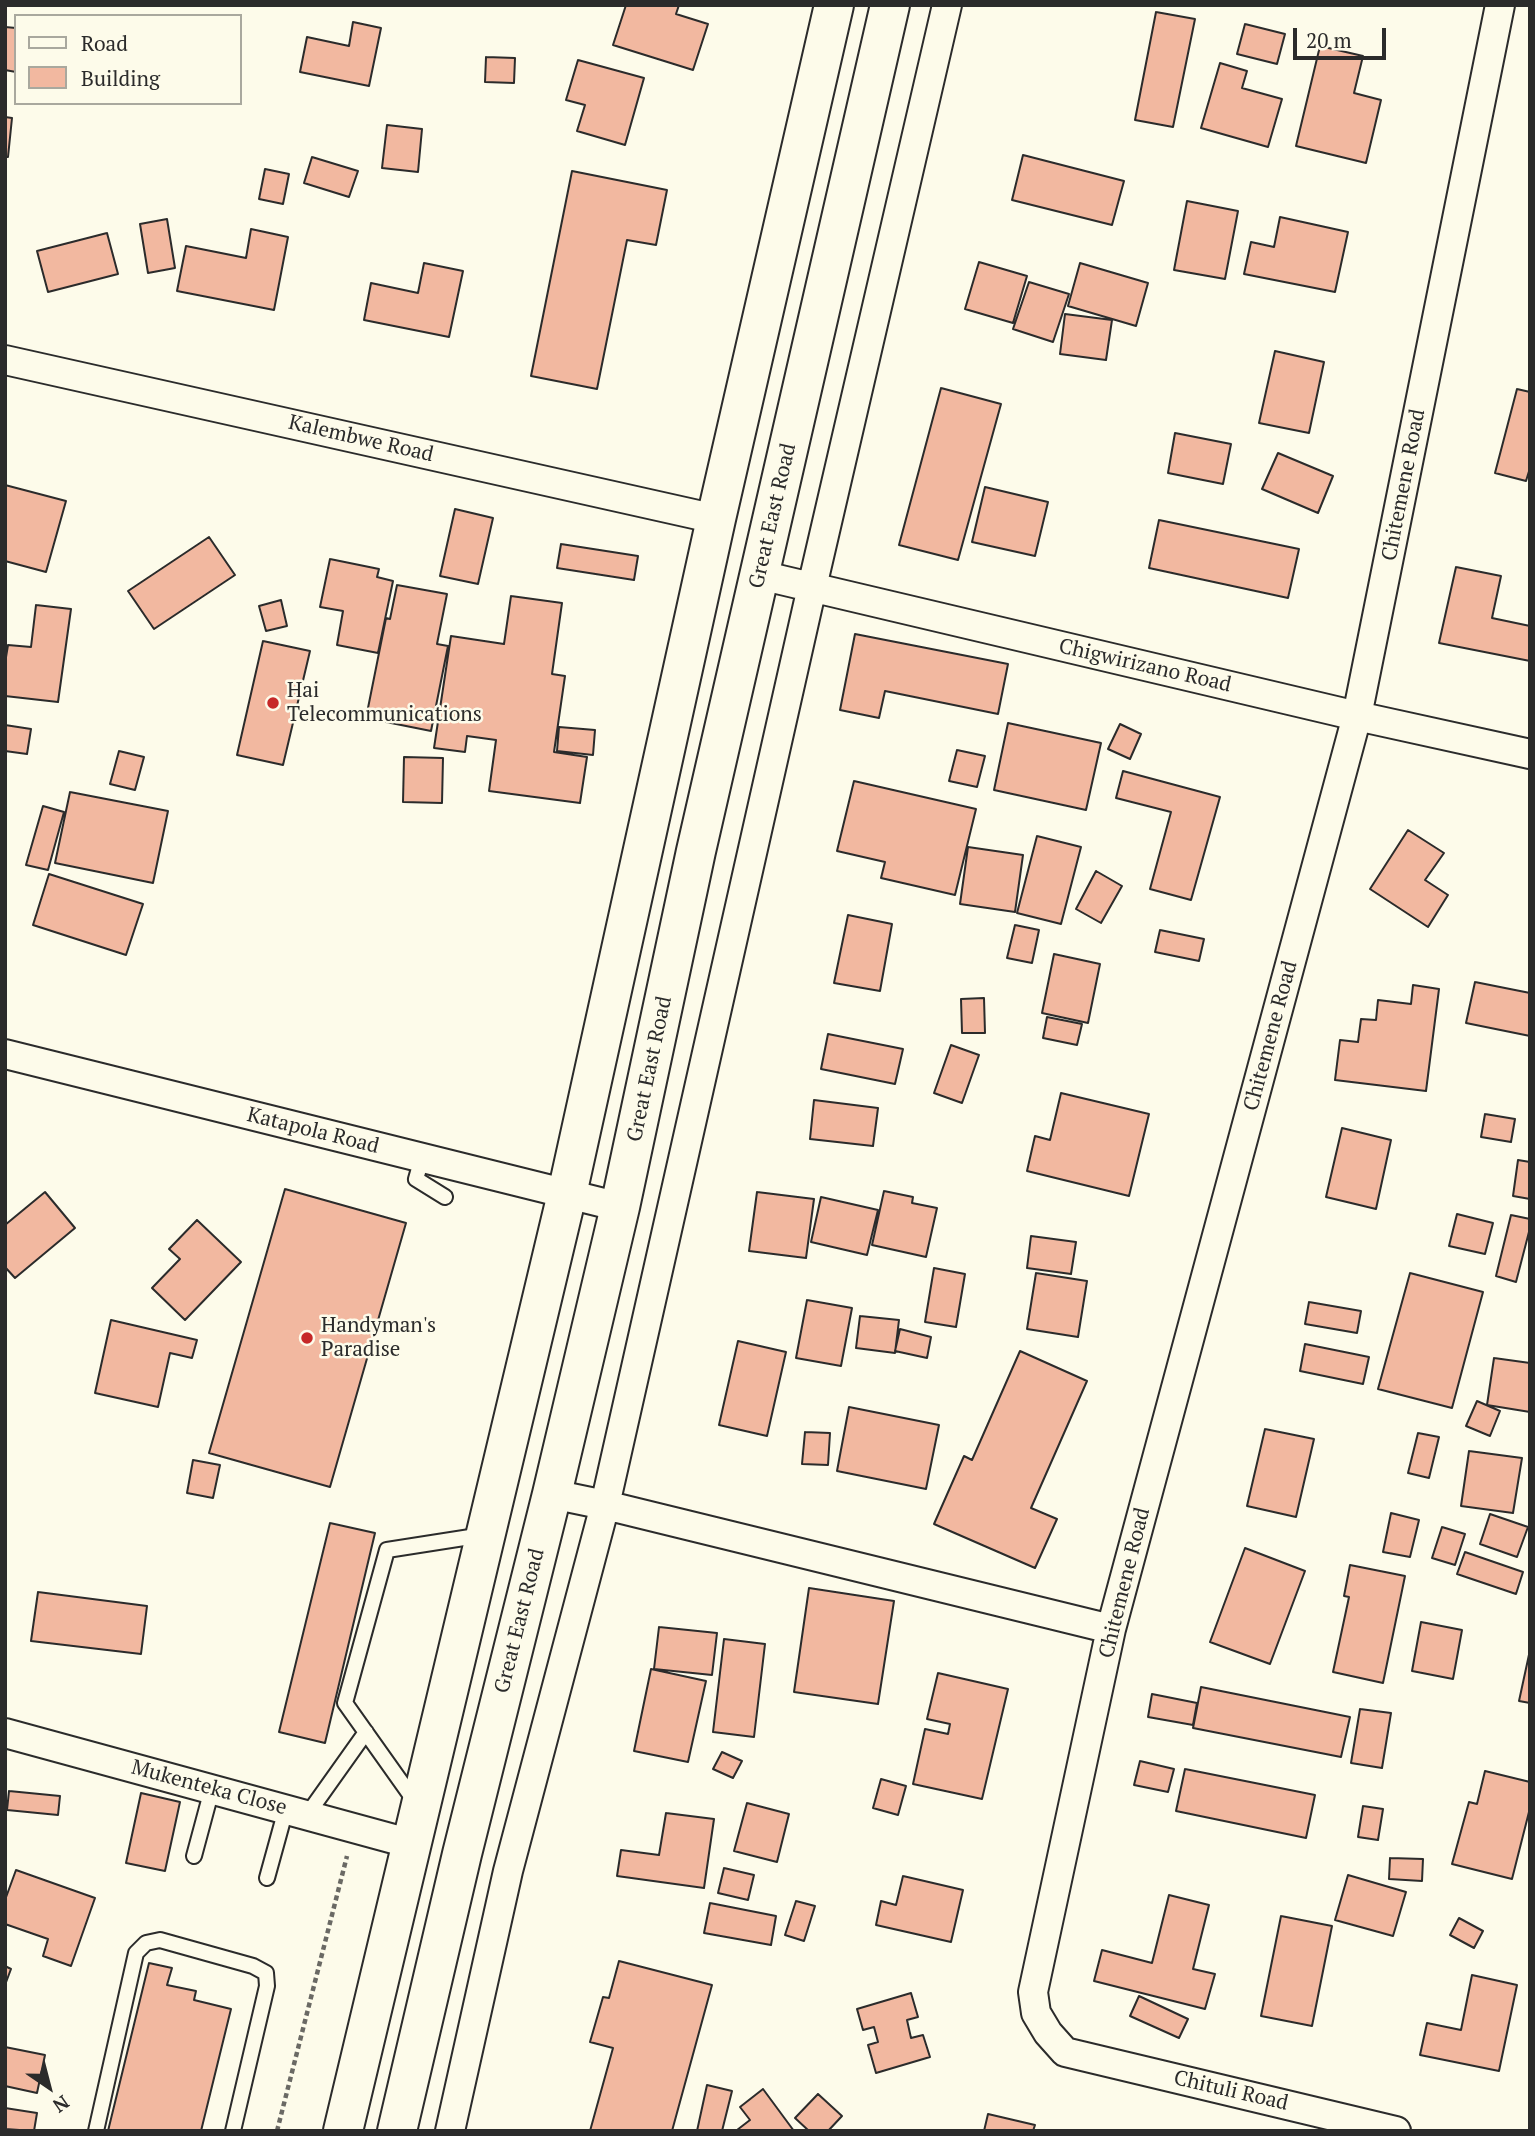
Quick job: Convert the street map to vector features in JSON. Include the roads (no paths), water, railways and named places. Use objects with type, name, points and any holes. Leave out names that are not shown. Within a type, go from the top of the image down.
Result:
[{"type":"main road","points":[[343,2131],[567,1194],[716,519],[834,5]]},
{"type":"main road","name":"Great East Road","points":[[397,2131],[620,1207],[694,864],[890,5]]},
{"type":"street","points":[[450,2131],[508,1871],[605,1505],[812,587],[947,5]]},
{"type":"street","name":"Chitemene Road","points":[[1065,2052],[1048,2033],[1036,2013],[1033,1993],[1111,1629],[1357,716],[1500,5]]},
{"type":"street","name":"Kalembwe Road","points":[[5,360],[716,519]]},
{"type":"street","name":"Chigwirizano Road","points":[[760,575],[1357,716],[1530,754]]},
{"type":"street","name":"Katapola Road","points":[[5,1054],[620,1207]]},
{"type":"street","points":[[552,1494],[1111,1629]]},
{"type":"street","name":"Mukenteka Close","points":[[5,1733],[354,1828],[415,1825]]},
{"type":"street","name":"Chituli Road","points":[[1065,2052],[1396,2131]]},
{"type":"lane","points":[[422,1158],[416,1179],[445,1197]]},
{"type":"lane","points":[[415,1825],[366,1732],[345,1703],[387,1550],[486,1535]]},
{"type":"lane","points":[[267,1878],[296,1812],[366,1732]]},
{"type":"lane","points":[[194,1856],[212,1789]]},
{"type":"lane","points":[[96,2131],[136,1953],[146,1942],[160,1940],[253,1966],[266,1973],[267,1986],[233,2131]]},
{"type":"place","name":"Hai Telecommunications","points":[[273,703]]},
{"type":"place","name":"Handyman's Paradise","points":[[307,1338]]}]
